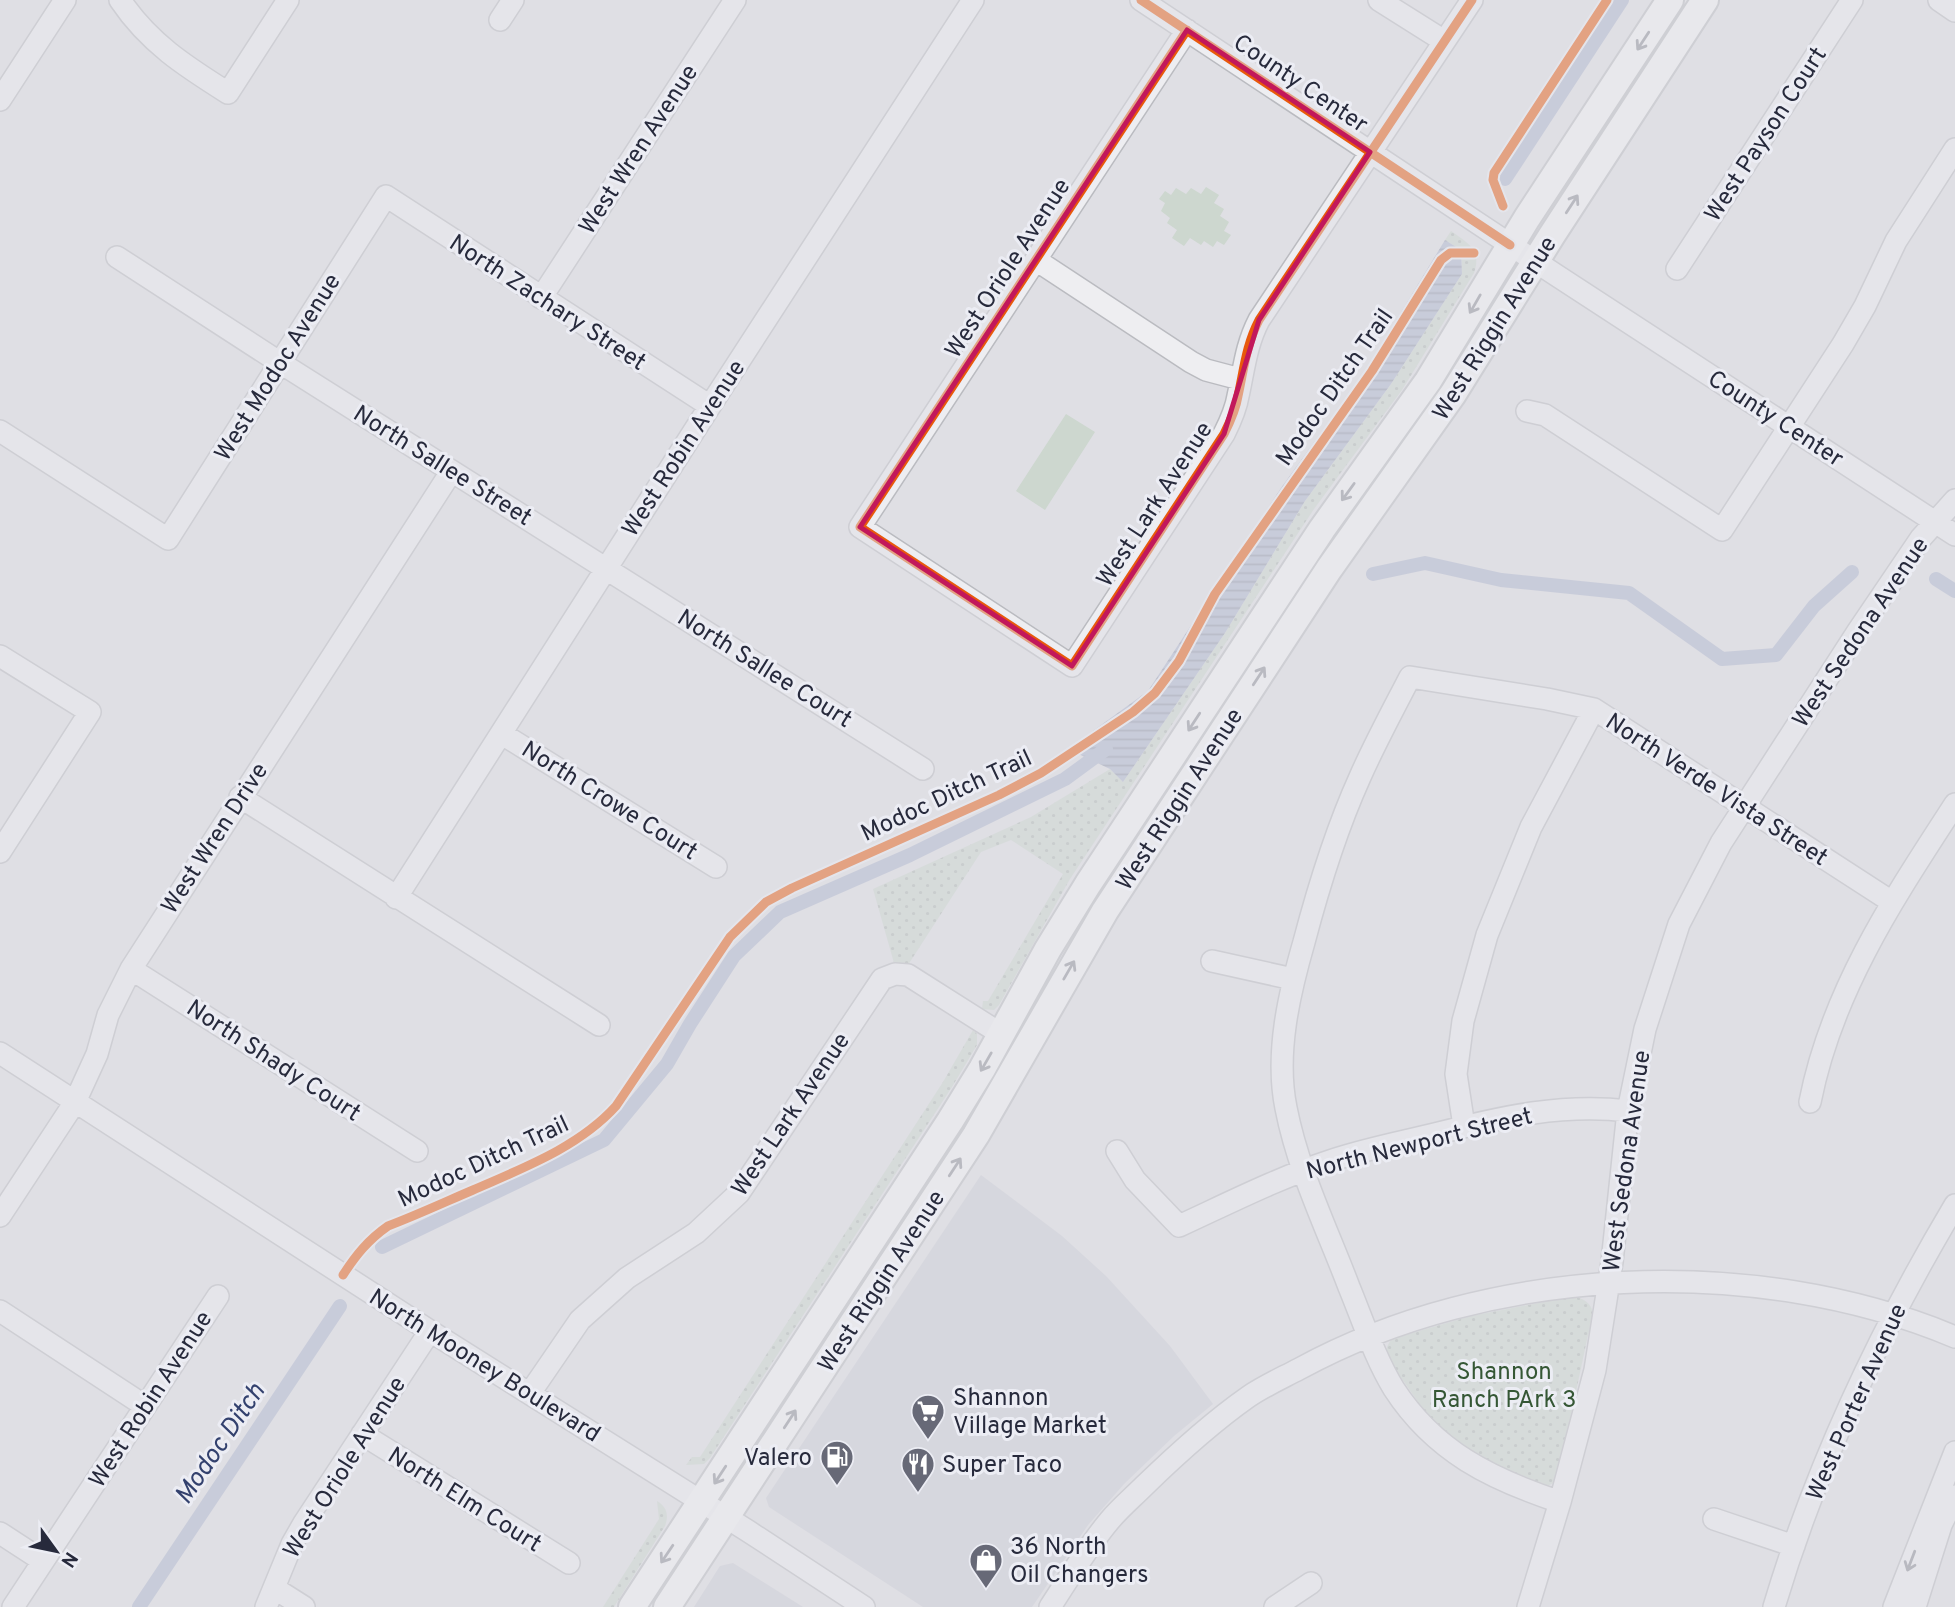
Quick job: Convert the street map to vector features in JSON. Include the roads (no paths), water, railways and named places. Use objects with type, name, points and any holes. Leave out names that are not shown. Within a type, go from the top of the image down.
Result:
[{"type":"main road","name":"West Riggin Avenue","points":[[632,1607],[950,1121],[1092,877],[1317,535],[1428,381],[1510,245],[1670,0]]},
{"type":"main road","name":"West Riggin Avenue","points":[[667,1607],[976,1135],[1117,892],[1329,569],[1435,421],[1705,0]]},
{"type":"street","points":[[0,100],[65,0]]},
{"type":"street","points":[[120,0],[134,21],[175,60],[228,93],[288,0]]},
{"type":"street","points":[[500,20],[513,0]]},
{"type":"street","name":"West Wren Avenue","points":[[541,299],[735,0]]},
{"type":"street","name":"West Robin Avenue","points":[[396,898],[973,0]]},
{"type":"street","name":"County Center","points":[[1141,0],[1955,535]]},
{"type":"street","points":[[1379,0],[1444,41]]},
{"type":"street","name":"West Lark Avenue","points":[[1072,666],[1224,434],[1238,397],[1250,337],[1259,320],[1472,0]]},
{"type":"street","name":"West Payson Court","points":[[1677,269],[1852,0]]},
{"type":"street","points":[[1939,0],[1955,11]]},
{"type":"street","name":"West Oriole Avenue","points":[[1072,666],[860,527],[1187,30]]},
{"type":"street","points":[[1527,411],[1545,415],[1722,530],[1843,344],[1865,306],[1896,241],[1955,149]]},
{"type":"street","name":"North Zachary Street","points":[[386,196],[541,299],[710,406]]},
{"type":"street","name":"West Modoc Avenue","points":[[0,431],[168,539],[386,196]]},
{"type":"street","points":[[117,257],[279,362]]},
{"type":"street","points":[[1036,260],[1191,362],[1206,370],[1240,379]]},
{"type":"street","name":"North Sallee Street","points":[[279,362],[607,568]]},
{"type":"street","name":"West Wren Drive","points":[[0,1216],[75,1102],[97,1055],[108,1016],[131,969],[452,472]]},
{"type":"street","name":"West Sedona Avenue","points":[[1528,1607],[1560,1502],[1595,1370],[1609,1283],[1628,1111],[1645,1030],[1679,924],[1721,844],[1858,631],[1935,522],[1955,500]]},
{"type":"street","name":"North Sallee Court","points":[[607,568],[923,769]]},
{"type":"street","points":[[0,656],[90,712],[0,852]]},
{"type":"street","name":"North Verde Vista Street","points":[[1293,979],[1320,883],[1340,827],[1360,777],[1410,677],[1594,709],[1892,902]]},
{"type":"street","points":[[1464,1126],[1457,1074],[1458,1060],[1463,1021],[1487,935],[1531,827],[1594,709]]},
{"type":"street","name":"North Crowe Court","points":[[502,734],[716,867]]},
{"type":"street","points":[[240,797],[599,1025]]},
{"type":"street","points":[[1810,1102],[1816,1068],[1862,953],[1955,804]]},
{"type":"street","points":[[1212,961],[1293,979],[1286,1019],[1283,1062],[1286,1107],[1305,1171],[1368,1336],[1394,1388],[1412,1414],[1433,1436],[1461,1458],[1513,1486],[1560,1502]]},
{"type":"street","name":"North Shady Court","points":[[131,969],[417,1151]]},
{"type":"street","name":"West Lark Avenue","points":[[530,1393],[580,1320],[627,1278],[696,1233],[738,1193],[882,979],[895,974],[908,975],[1001,1034]]},
{"type":"street","name":"North Mooney Boulevard","points":[[0,1053],[864,1607]]},
{"type":"street","name":"North Newport Street","points":[[1117,1151],[1135,1180],[1179,1226],[1242,1196],[1330,1161],[1464,1126],[1564,1108],[1598,1107],[1628,1111]]},
{"type":"street","name":"West Porter Avenue","points":[[1774,1607],[1794,1546],[1845,1416],[1893,1315],[1955,1205]]},
{"type":"street","points":[[1051,1607],[1110,1520],[1183,1448],[1250,1395],[1339,1347],[1447,1309],[1539,1290],[1609,1283],[1638,1281],[1731,1285],[1815,1297],[1893,1315],[1955,1337]]},
{"type":"street","name":"West Robin Avenue","points":[[13,1607],[218,1296]]},
{"type":"street","points":[[0,1311],[145,1406]]},
{"type":"street","name":"West Oriole Avenue","points":[[270,1597],[292,1544],[304,1523],[430,1331]]},
{"type":"street","name":"North Elm Court","points":[[362,1434],[569,1563]]},
{"type":"street","points":[[1894,1607],[1955,1452]]},
{"type":"street","points":[[1915,1607],[1941,1525],[1955,1496]]},
{"type":"street","points":[[1714,1519],[1794,1546]]},
{"type":"street","points":[[0,1533],[43,1560]]},
{"type":"street","points":[[1275,1607],[1311,1583]]},
{"type":"street","points":[[270,1597],[304,1607]]},
{"type":"water","points":[[1445,240],[1461,250],[1462,274],[1391,384],[1305,501],[1225,633],[1123,782],[1110,769],[1068,749],[1148,691],[1281,488],[1364,373]]},
{"type":"waterway","points":[[1505,179],[1622,0]]},
{"type":"waterway","points":[[1373,574],[1425,563],[1501,580],[1629,593],[1722,659],[1776,655],[1814,606],[1852,572]]},
{"type":"waterway","points":[[1936,579],[1955,591]]},
{"type":"waterway","name":"Modoc Ditch","points":[[382,1247],[604,1140],[667,1064],[734,956],[780,912],[910,855],[1065,779],[1106,749]]},
{"type":"waterway","name":"Modoc Ditch","points":[[139,1607],[340,1306]]},
{"type":"place","name":"Shannon Village Market","points":[[928,1441]]},
{"type":"place","name":"Valero","points":[[837,1487]]},
{"type":"place","name":"Super Taco","points":[[918,1494]]},
{"type":"place","name":"36 North Oil Changers","points":[[986,1590]]},
{"type":"park label","name":"Shannon Ranch PArk 3","points":[[1504,1385]]}]
